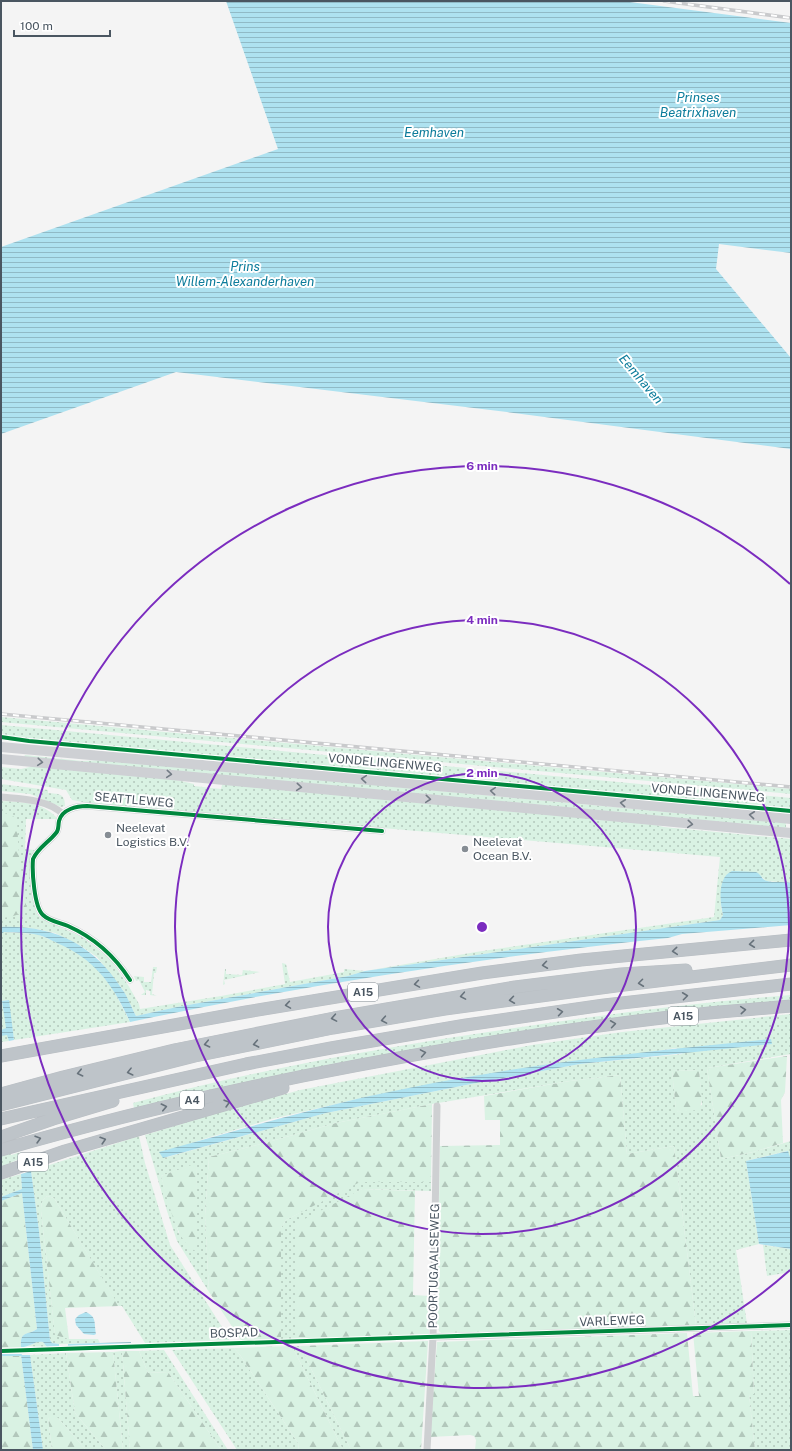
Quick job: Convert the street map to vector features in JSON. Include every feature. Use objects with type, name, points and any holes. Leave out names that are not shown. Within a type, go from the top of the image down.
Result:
[{"type":"highway","name":"A15","points":[[6,1055],[246,1012],[482,973],[581,960],[791,940]]},
{"type":"highway","name":"A15","points":[[1,1094],[174,1050],[334,1018],[515,988],[621,974],[791,965]]},
{"type":"highway","name":"A15","points":[[1,1105],[195,1056],[333,1028],[446,1009],[616,986],[791,965]]},
{"type":"highway","name":"A15","points":[[1,1119],[246,1064],[466,1025],[604,1006],[791,984]]},
{"type":"highway","name":"A15","points":[[1,1173],[66,1151],[206,1109],[384,1060],[467,1046],[655,1019],[791,1006]]},
{"type":"highway","name":"A4","points":[[1,1150],[91,1124],[218,1094],[384,1060]]},
{"type":"highway","name":"A4","points":[[1,1137],[94,1106],[246,1064]]},
{"type":"highway","name":"A15","points":[[1,1086],[63,1077]]},
{"type":"main road","name":"VONDELINGENWEG","points":[[1,747],[582,798],[791,819]]},
{"type":"main road","points":[[1,759],[791,833]]},
{"type":"street","points":[[1,797],[34,801],[51,806],[63,814],[60,818],[57,832],[35,854],[33,859],[37,906],[46,918],[68,926],[83,934],[104,949],[116,960],[130,980]]},
{"type":"street","name":"SEATTLEWEG","points":[[63,814],[79,806],[87,806],[382,831]]},
{"type":"street","name":"POORTUGAALSEWEG","points":[[427,1450],[433,1337],[437,1106]]},
{"type":"street","name":"VARLEWEG","points":[[433,1337],[791,1325]]},
{"type":"green space","points":[[1,717],[791,789],[791,794],[1,722]]},
{"type":"green space","points":[[1,725],[791,798],[791,808],[3,736]]},
{"type":"green space","points":[[25,755],[82,761],[104,760],[786,823],[786,828],[24,757]]},
{"type":"green space","points":[[34,766],[172,779],[194,784],[194,786],[221,789],[222,785],[238,785],[644,822],[664,827],[791,839],[791,883],[766,881],[762,877],[723,880],[721,907],[723,915],[720,920],[365,971],[476,952],[714,917],[720,857],[89,803],[72,800],[66,790],[1,779],[1,767],[21,769]]},
{"type":"green space","points":[[1,784],[48,790],[48,793],[63,796],[65,806],[61,807],[30,794],[1,791]]},
{"type":"green space","points":[[1,801],[30,804],[44,808],[56,817],[56,819],[26,819],[25,849],[34,850],[30,861],[34,903],[37,914],[42,919],[82,937],[110,959],[128,985],[139,1004],[140,1009],[285,984],[282,963],[286,964],[290,982],[344,972],[344,969],[365,971],[348,976],[177,1007],[136,1016],[123,990],[97,957],[81,946],[55,933],[37,929],[1,927]]},
{"type":"green space","points":[[1,813],[11,815],[17,822],[19,856],[26,908],[23,913],[1,918]]},
{"type":"green space","points":[[3,932],[37,934],[65,946],[79,954],[93,964],[112,987],[130,1022],[14,1040],[8,1000],[2,1001],[9,1041],[1,1042],[1,934]]},
{"type":"green space","points":[[153,967],[157,967],[156,973],[154,973],[152,994],[157,996],[150,995],[150,991],[146,990],[146,995],[141,995],[145,992],[139,980],[136,981],[134,976],[144,977],[144,982],[151,982]]},
{"type":"green space","points":[[225,969],[226,974],[242,975],[243,970],[260,972],[224,980],[225,984],[223,985]]},
{"type":"green space","points":[[791,995],[791,1000],[349,1061],[204,1091],[134,1108],[133,1103],[177,1091],[267,1071],[404,1045],[606,1015]]},
{"type":"green space","points":[[791,1014],[791,1054],[707,1068],[721,1159],[791,1141],[791,1160],[787,1151],[746,1161],[759,1244],[736,1250],[747,1324],[696,1325],[674,1146],[627,1154],[620,1075],[570,1081],[432,1104],[336,1123],[209,1157],[205,1216],[209,1292],[177,1241],[145,1135],[300,1090],[532,1045],[622,1032]],"holes":[[[676,1048],[683,1054],[580,1064],[326,1113],[164,1158],[192,1143],[272,1119],[412,1088]],[[699,1070],[702,1105],[678,1112],[676,1109],[672,1071]],[[197,1164],[196,1190],[179,1234],[161,1176]]]},
{"type":"green space","points":[[787,1056],[785,1092],[781,1100],[783,1143],[753,1152],[721,1159],[707,1068]]},
{"type":"green space","points":[[699,1070],[702,1099],[700,1108],[697,1110],[678,1112],[676,1110],[672,1071]]},
{"type":"green space","points":[[620,1075],[627,1154],[674,1146],[696,1325],[441,1333],[437,1323],[440,1146],[500,1145],[500,1120],[485,1120],[484,1096],[570,1081]]},
{"type":"green space","points":[[432,1104],[431,1182],[360,1182],[286,1220],[281,1228],[281,1339],[241,1340],[209,1292],[205,1216],[209,1157],[336,1123]]},
{"type":"green space","points":[[139,1136],[145,1163],[170,1245],[229,1340],[145,1343],[122,1306],[119,1306],[115,1300],[54,1198],[47,1196],[42,1202],[41,1211],[55,1334],[69,1339],[98,1339],[100,1343],[52,1343],[50,1340],[39,1231],[31,1171]]},
{"type":"green space","points":[[21,1152],[19,1159],[1,1167],[1,1156]]},
{"type":"green space","points":[[197,1163],[196,1251],[189,1247],[183,1240],[178,1230],[169,1206],[161,1176]]},
{"type":"green space","points":[[21,1174],[22,1189],[1,1197],[1,1180]]},
{"type":"green space","points":[[360,1181],[431,1182],[431,1191],[362,1189],[295,1227],[295,1339],[281,1339],[281,1228],[286,1220]]},
{"type":"green space","points":[[362,1189],[415,1191],[413,1295],[430,1296],[429,1334],[295,1339],[295,1227],[297,1223]]},
{"type":"green space","points":[[22,1193],[37,1329],[23,1336],[21,1347],[1,1348],[1,1201]]},
{"type":"green space","points":[[47,1196],[54,1198],[119,1306],[65,1308],[69,1339],[55,1335],[41,1211],[42,1202]]},
{"type":"green space","points":[[763,1245],[791,1249],[791,1272],[767,1276]]},
{"type":"green space","points":[[791,1330],[791,1450],[755,1450],[749,1394],[754,1393],[751,1331]]},
{"type":"green space","points":[[751,1331],[754,1394],[749,1394],[755,1450],[475,1450],[476,1440],[474,1436],[430,1437],[437,1342],[687,1333],[693,1396],[699,1396],[693,1333]]},
{"type":"green space","points":[[39,1341],[43,1342],[47,1347],[28,1346]]},
{"type":"green space","points":[[428,1341],[421,1450],[351,1450],[300,1346]]},
{"type":"green space","points":[[292,1346],[300,1346],[351,1450],[343,1450]]},
{"type":"green space","points":[[292,1346],[343,1450],[299,1450],[298,1443],[234,1348]]},
{"type":"green space","points":[[234,1348],[298,1443],[299,1450],[237,1450],[172,1350]]},
{"type":"green space","points":[[164,1350],[228,1450],[221,1450],[168,1372],[148,1373],[139,1351]]},
{"type":"green space","points":[[122,1351],[130,1450],[123,1450],[113,1352]]},
{"type":"green space","points":[[122,1351],[139,1351],[148,1373],[168,1372],[221,1450],[130,1450]]},
{"type":"green space","points":[[113,1352],[123,1450],[106,1450],[75,1413],[66,1353]]},
{"type":"green space","points":[[66,1353],[75,1413],[106,1450],[86,1450],[58,1418],[48,1417],[52,1450],[43,1450],[30,1355]]},
{"type":"green space","points":[[1,1355],[21,1355],[33,1450],[1,1450]]},
{"type":"green space","points":[[54,1415],[86,1450],[52,1450],[48,1417]]},
{"type":"water","points":[[226,1],[622,1],[791,23],[791,253],[719,244],[716,269],[791,358],[791,449],[507,412],[176,372],[1,434],[1,247],[278,149]]},
{"type":"water","points":[[732,871],[756,872],[767,881],[791,883],[791,925],[682,934],[668,938],[465,963],[331,984],[197,1008],[130,1022],[110,985],[93,966],[82,957],[48,938],[30,933],[4,932],[1,934],[1,927],[20,927],[38,930],[55,934],[70,940],[85,949],[111,973],[124,992],[136,1016],[177,1007],[348,976],[365,971],[720,920],[723,915],[721,904],[722,884],[727,874]]},
{"type":"water","points":[[9,1000],[14,1040],[9,1041],[7,1035],[1,1036],[1,1030],[6,1028],[2,1001]]},
{"type":"water","points":[[771,1039],[772,1044],[580,1064],[471,1084],[326,1113],[163,1158],[159,1152],[262,1123],[415,1086],[516,1069],[618,1055]]},
{"type":"water","points":[[788,1151],[791,1160],[791,1249],[759,1244],[746,1161]]},
{"type":"water","points":[[31,1171],[39,1231],[50,1340],[52,1343],[59,1344],[59,1346],[47,1347],[43,1342],[40,1342],[21,1347],[23,1336],[37,1329],[22,1193],[1,1201],[1,1197],[22,1189],[21,1174]]},
{"type":"water","points":[[86,1312],[93,1318],[96,1334],[94,1335],[84,1334],[76,1325],[75,1319],[79,1315]]},
{"type":"water","points":[[131,1343],[68,1346],[68,1344]]},
{"type":"water","points":[[21,1355],[30,1355],[43,1450],[33,1450]]},
{"type":"waterway","points":[[1,1355],[21,1355]]},
{"type":"railway","points":[[664,1],[791,18]]},
{"type":"railway","points":[[1,714],[791,787]]},
{"type":"cycle path","points":[[1,737],[29,741],[791,811]]},
{"type":"cycle path","points":[[130,980],[124,971],[103,948],[87,936],[46,917],[40,911],[33,880],[33,859],[57,832],[61,817],[70,809],[87,806],[382,831]]},
{"type":"cycle path","name":"BOSPAD","points":[[1,1351],[791,1325]]},
{"type":"place","name":"Neelevat Logistics B.V.","points":[[108,835]]},
{"type":"place","name":"Neelevat Ocean B.V.","points":[[465,849]]},
{"type":"water label","name":"Prinses Beatrixhaven","points":[[698,104]]},
{"type":"water label","name":"Eemhaven","points":[[434,132]]},
{"type":"water label","name":"Prins Willem-Alexanderhaven","points":[[245,274]]},
{"type":"water label","name":"Eemhaven","points":[[641,379]]}]
